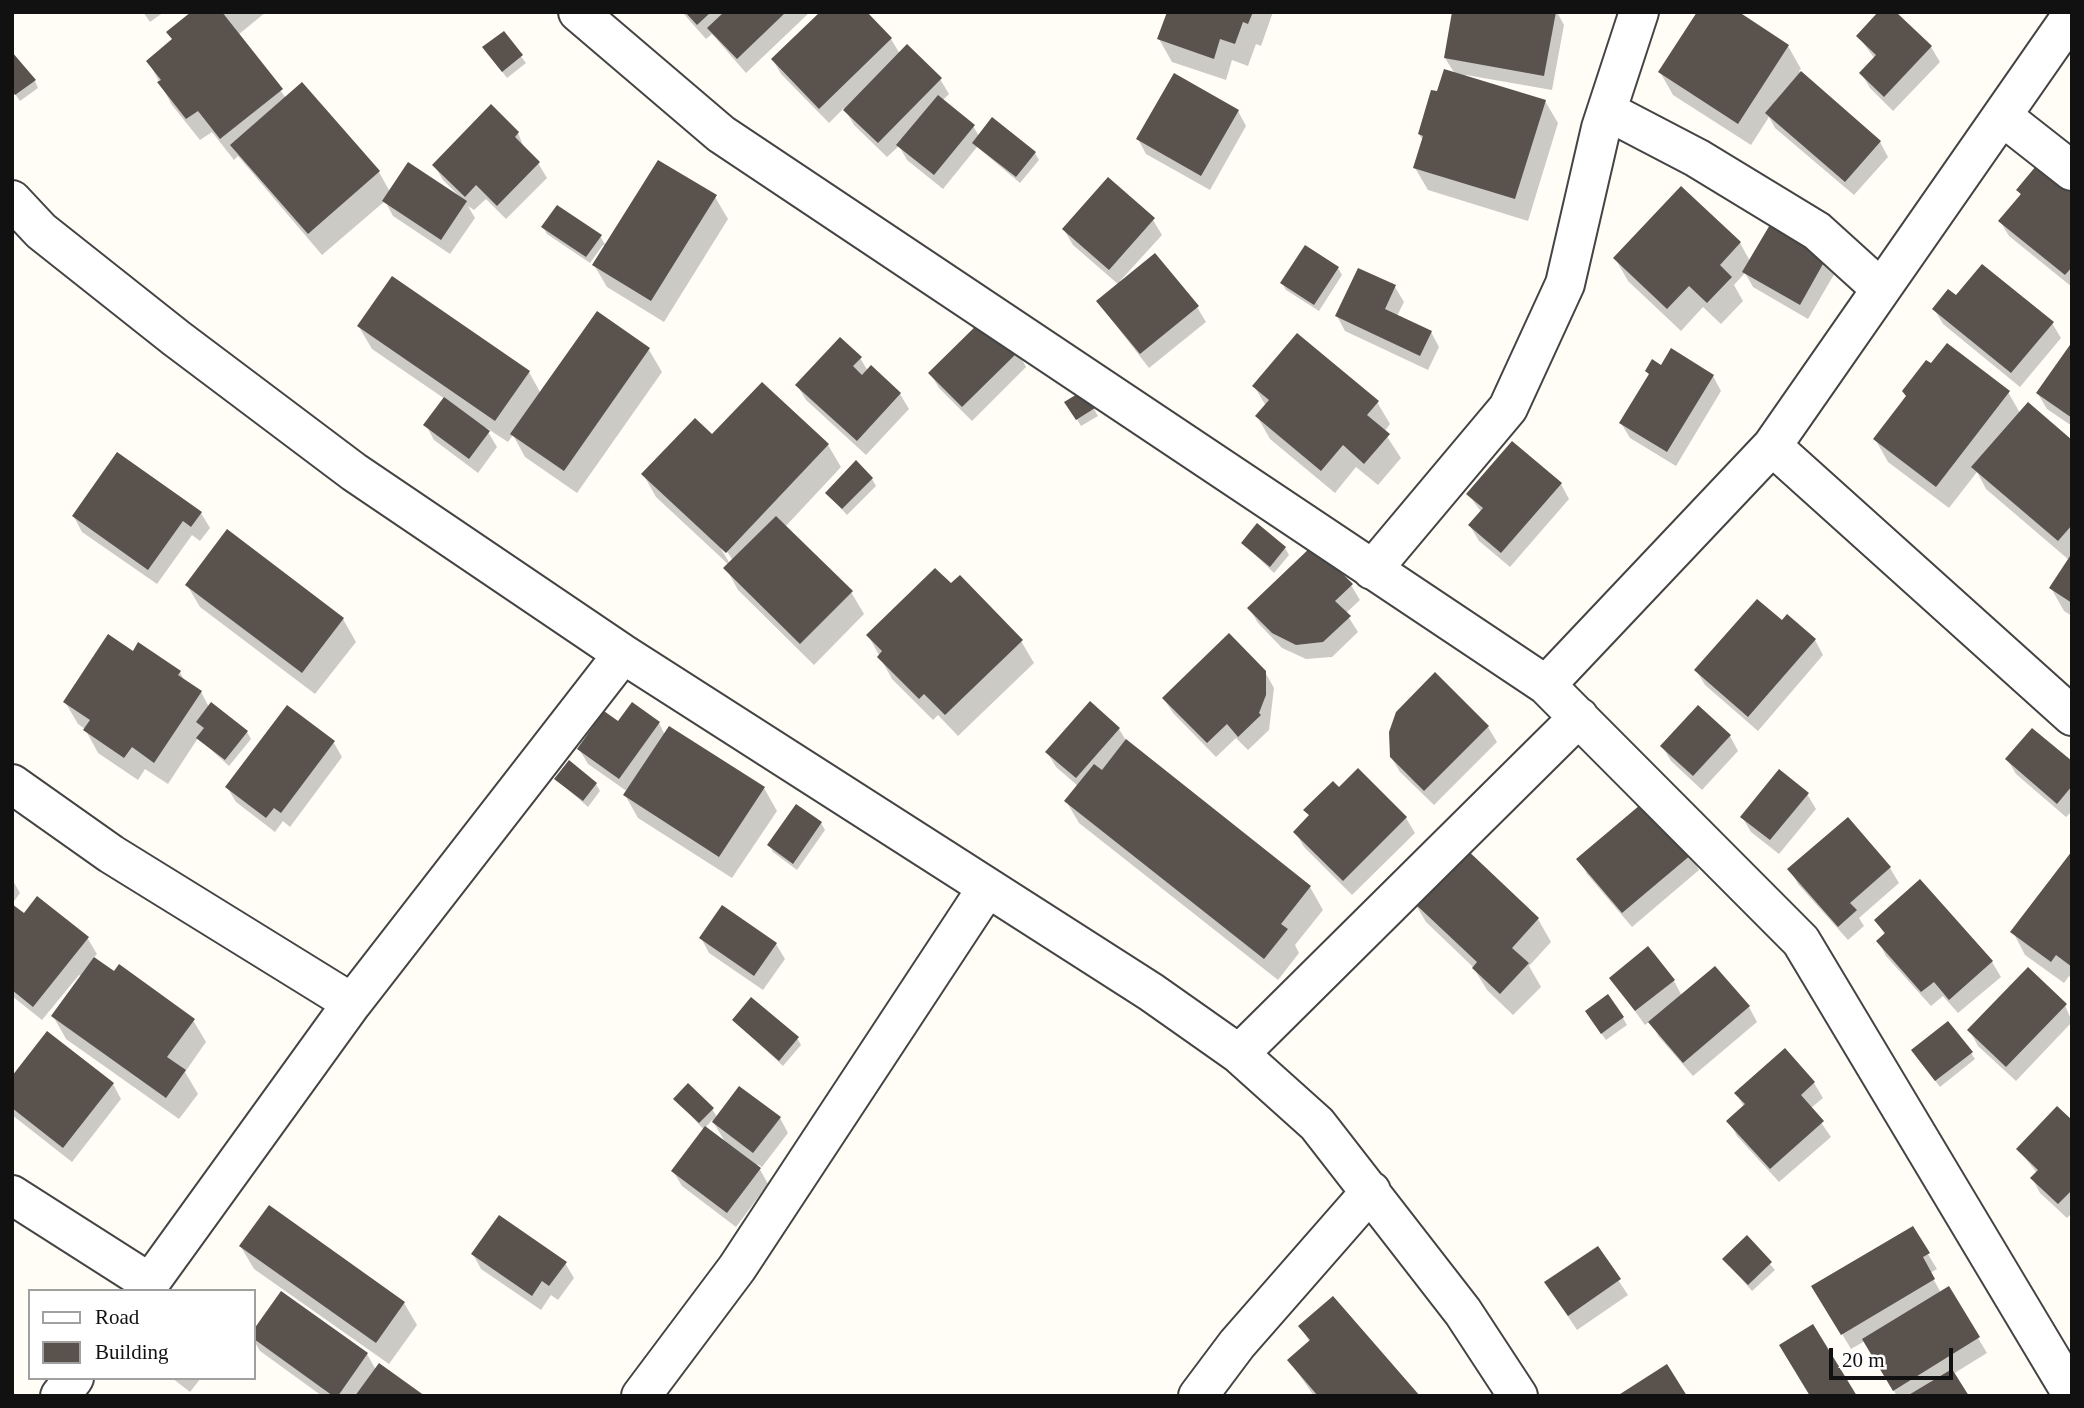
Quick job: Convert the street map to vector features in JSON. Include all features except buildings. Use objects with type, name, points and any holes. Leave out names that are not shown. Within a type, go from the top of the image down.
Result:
[{"type":"street","points":[[578,12],[721,134],[1546,685],[1801,941],[2072,1394]]},
{"type":"street","points":[[1372,570],[1508,408],[1566,284],[1606,111],[1639,12]]},
{"type":"street","points":[[1546,685],[1772,446],[2072,15]]},
{"type":"street","points":[[1606,111],[1697,158],[1817,232],[1881,289]]},
{"type":"street","points":[[2002,116],[2072,171]]},
{"type":"street","points":[[12,200],[41,232],[343,464],[623,654],[1151,992],[1239,1054],[1317,1124],[1464,1312],[1518,1396]]},
{"type":"street","points":[[1772,446],[2072,716]]},
{"type":"street","points":[[12,1195],[147,1287],[352,1003],[623,654]]},
{"type":"street","points":[[1239,1054],[1579,717]]},
{"type":"street","points":[[12,784],[111,854],[352,1003]]},
{"type":"street","points":[[641,1396],[737,1268],[987,888]]},
{"type":"street","points":[[1198,1396],[1237,1344],[1371,1191]]},
{"type":"street","points":[[60,1396],[72,1380]]}]
